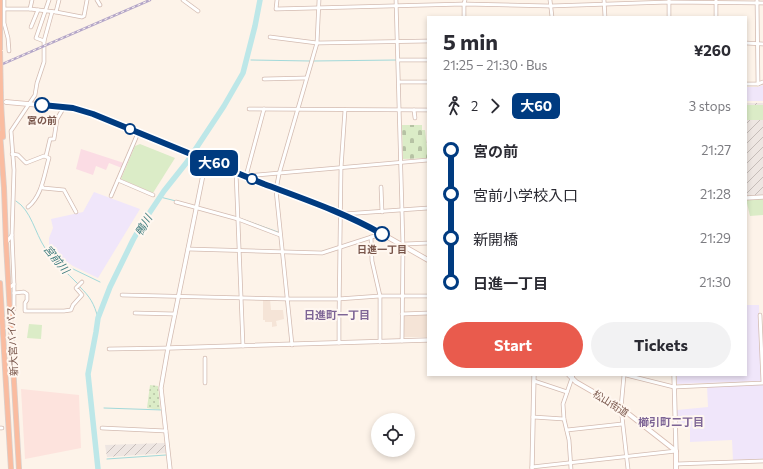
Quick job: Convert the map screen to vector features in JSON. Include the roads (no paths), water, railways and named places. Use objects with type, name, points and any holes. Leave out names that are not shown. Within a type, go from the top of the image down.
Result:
[{"type":"highway","points":[[0,0],[0,51],[4,103],[4,188]]},
{"type":"highway","points":[[0,133],[4,188]]},
{"type":"highway","name":"新大宮バイパス","points":[[4,188],[19,469]]},
{"type":"highway","name":"新大宮バイパス","points":[[0,283],[11,469]]},
{"type":"main road","points":[[4,103],[64,107],[86,111],[363,223],[427,259]]},
{"type":"main road","name":"松山街道","points":[[571,376],[576,382],[621,408],[676,451]]},
{"type":"main road","points":[[676,451],[676,467]]},
{"type":"street","points":[[4,0],[2,23],[8,38],[9,51]]},
{"type":"street","points":[[30,9],[32,0]]},
{"type":"street","points":[[44,41],[36,38],[49,0]]},
{"type":"street","points":[[56,12],[59,0]]},
{"type":"street","points":[[4,9],[30,9],[82,17],[84,16],[87,0]]},
{"type":"street","points":[[97,0],[100,5]]},
{"type":"street","points":[[183,0],[198,12]]},
{"type":"street","points":[[277,0],[276,9],[396,6],[465,2],[501,5],[550,6],[669,1],[757,1],[763,3]]},
{"type":"street","points":[[292,345],[276,188],[316,43],[319,0]]},
{"type":"street","points":[[396,0],[403,246],[402,341]]},
{"type":"street","points":[[501,0],[501,5]]},
{"type":"street","points":[[550,0],[552,16]]},
{"type":"street","points":[[604,0],[605,16]]},
{"type":"street","points":[[669,1],[669,16]]},
{"type":"street","points":[[716,1],[716,16]]},
{"type":"street","points":[[757,1],[758,84]]},
{"type":"street","points":[[464,16],[465,2]]},
{"type":"street","points":[[31,27],[38,10]]},
{"type":"street","points":[[14,309],[12,235],[14,170],[11,131],[35,94],[44,62],[44,41],[52,12]]},
{"type":"street","points":[[270,37],[316,43],[427,41]]},
{"type":"street","points":[[747,44],[763,44]]},
{"type":"street","points":[[398,60],[427,60]]},
{"type":"street","points":[[264,79],[306,78]]},
{"type":"street","points":[[399,82],[427,82]]},
{"type":"street","points":[[747,84],[758,84],[763,82]]},
{"type":"street","points":[[28,207],[35,202],[42,186],[49,158],[46,156],[50,139],[54,139],[57,119],[64,107]]},
{"type":"street","points":[[248,109],[427,110]]},
{"type":"street","points":[[264,109],[246,176],[427,160]]},
{"type":"street","points":[[339,343],[339,248],[342,214],[341,168],[346,110]]},
{"type":"street","points":[[414,110],[414,118]]},
{"type":"street","points":[[111,196],[138,132]]},
{"type":"street","points":[[12,154],[18,155],[26,163],[46,156]]},
{"type":"street","points":[[170,469],[161,388],[206,160]]},
{"type":"street","points":[[236,172],[243,346]]},
{"type":"street","points":[[118,180],[153,195]]},
{"type":"street","points":[[42,186],[43,188],[64,190],[76,212]]},
{"type":"street","points":[[381,187],[382,212]]},
{"type":"street","points":[[747,198],[763,197]]},
{"type":"street","points":[[176,202],[238,219],[280,235]]},
{"type":"street","points":[[342,214],[427,208]]},
{"type":"street","points":[[188,249],[322,253],[382,234]]},
{"type":"street","points":[[6,243],[12,235]]},
{"type":"street","points":[[370,237],[372,261],[380,296],[380,342]]},
{"type":"street","points":[[403,246],[405,244],[427,243]]},
{"type":"street","points":[[14,293],[24,292],[27,294],[25,311],[71,310],[73,305],[82,295],[76,288],[82,282]]},
{"type":"street","points":[[9,288],[14,284]]},
{"type":"street","points":[[122,295],[288,299],[427,296]]},
{"type":"street","points":[[135,313],[175,314]]},
{"type":"street","points":[[402,314],[427,313]]},
{"type":"street","points":[[629,376],[674,387],[763,383],[760,314]]},
{"type":"street","points":[[109,349],[427,340]]},
{"type":"street","points":[[205,358],[205,383]]},
{"type":"street","points":[[534,376],[532,468],[676,451],[674,376]]},
{"type":"street","points":[[571,376],[563,404],[571,469]]},
{"type":"street","points":[[625,376],[621,408],[628,469]]},
{"type":"street","points":[[534,381],[567,392]]},
{"type":"street","points":[[533,417],[564,419]]},
{"type":"street","points":[[567,430],[622,424]]},
{"type":"street","points":[[102,428],[166,431]]},
{"type":"street","points":[[676,467],[716,463],[763,461]]},
{"type":"street","points":[[716,463],[716,469]]},
{"type":"waterway","name":"鴨川","points":[[98,469],[88,374],[98,318],[110,287],[142,224],[164,191],[187,162],[224,106],[243,73],[260,0]]},
{"type":"waterway","points":[[251,60],[310,61]]},
{"type":"waterway","points":[[313,61],[398,60]]},
{"type":"waterway","points":[[160,197],[176,201]]},
{"type":"waterway","name":"宮前川","points":[[16,201],[29,216],[45,248],[78,284]]},
{"type":"waterway","points":[[239,218],[278,232]]},
{"type":"waterway","points":[[71,268],[100,282]]},
{"type":"waterway","name":"宮前川","points":[[80,287],[91,301],[98,318]]},
{"type":"waterway","points":[[104,408],[162,410]]},
{"type":"waterway","points":[[107,459],[166,455]]},
{"type":"railway","points":[[0,65],[150,0]]},
{"type":"place","name":"宮の前","points":[[42,105]]},
{"type":"place","name":"日進一丁目","points":[[382,234]]},
{"type":"district","name":"日進町一丁目","points":[[337,314]]},
{"type":"district","name":"櫛引町二丁目","points":[[671,421]]}]
